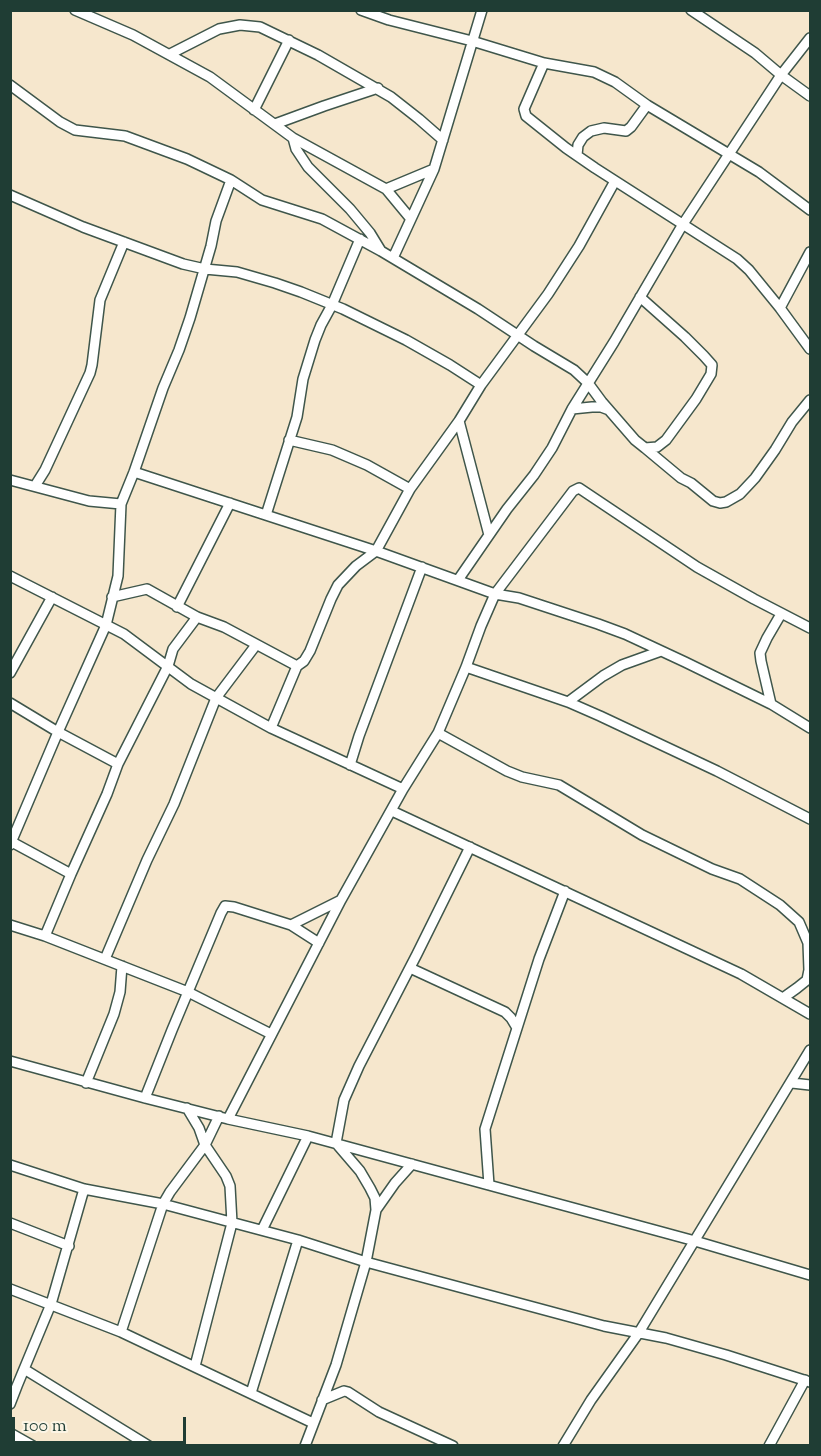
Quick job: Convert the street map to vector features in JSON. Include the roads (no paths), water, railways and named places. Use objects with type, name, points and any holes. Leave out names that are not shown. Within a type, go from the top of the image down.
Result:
[{"type":"street","points":[[75,10],[133,35],[210,77],[292,138],[386,189],[410,218]]},
{"type":"street","points":[[361,10],[389,20],[472,41],[544,63],[594,72],[615,82],[647,105],[759,172],[810,210]]},
{"type":"street","points":[[393,258],[434,169],[482,10]]},
{"type":"street","points":[[691,10],[755,53],[810,96]]},
{"type":"street","points":[[170,54],[219,29],[240,24],[260,27],[378,88],[443,140]]},
{"type":"street","points":[[458,580],[552,448],[572,409],[683,224],[781,75],[810,38]]},
{"type":"street","points":[[254,110],[289,40]]},
{"type":"street","points":[[544,63],[524,109],[526,116],[615,181],[737,260],[749,270],[810,349]]},
{"type":"street","points":[[10,85],[60,122],[75,130],[125,136],[187,159],[231,180],[262,200],[322,219],[393,258],[574,370],[588,383],[635,440],[713,501],[726,502],[740,494],[810,400]]},
{"type":"street","points":[[275,124],[378,88]]},
{"type":"street","points":[[577,154],[578,145],[591,131],[604,128],[626,131],[647,105]]},
{"type":"street","points":[[292,138],[296,149],[308,167],[350,208],[381,251]]},
{"type":"street","points":[[386,189],[434,169]]},
{"type":"street","points":[[70,874],[11,843],[105,625],[118,576],[121,504],[160,395],[179,350],[205,268],[216,221],[231,180]]},
{"type":"street","points":[[271,728],[297,666],[304,661],[310,651],[338,585],[376,550],[410,489],[459,421],[481,385],[548,294],[615,181]]},
{"type":"street","points":[[10,195],[83,227],[183,264],[237,272],[276,283],[332,305],[406,340],[481,385]]},
{"type":"street","points":[[266,515],[297,417],[303,379],[315,340],[360,239]]},
{"type":"street","points":[[36,486],[90,373],[100,300],[124,242]]},
{"type":"street","points":[[780,308],[810,252]]},
{"type":"street","points":[[640,297],[685,337],[712,365],[711,374],[696,399],[666,440],[657,447],[645,448]]},
{"type":"street","points":[[572,409],[601,407],[609,410]]},
{"type":"street","points":[[459,421],[489,535]]},
{"type":"street","points":[[289,440],[332,450],[367,465],[410,489]]},
{"type":"street","points":[[134,472],[376,550],[495,594],[519,598],[626,634],[771,704],[810,728]]},
{"type":"street","points":[[10,480],[89,501],[121,504]]},
{"type":"street","points":[[122,1332],[163,1204],[223,1118],[271,1034],[341,900],[403,789],[438,733],[495,594],[573,491],[579,488],[697,567],[810,628]]},
{"type":"street","points":[[177,607],[230,503]]},
{"type":"street","points":[[350,765],[422,567]]},
{"type":"street","points":[[10,576],[124,634],[191,684],[271,728],[403,789]]},
{"type":"street","points":[[112,597],[147,589],[177,607],[224,627],[297,666]]},
{"type":"street","points":[[10,673],[52,597]]},
{"type":"street","points":[[771,704],[760,653],[781,614]]},
{"type":"street","points":[[45,936],[118,764],[168,666],[173,648],[197,617]]},
{"type":"street","points":[[105,959],[138,880],[174,804],[216,698],[256,645]]},
{"type":"street","points":[[568,702],[622,665],[661,651]]},
{"type":"street","points":[[466,667],[568,702],[600,716],[717,771],[810,819]]},
{"type":"street","points":[[10,703],[118,764]]},
{"type":"street","points":[[438,733],[507,771],[522,777],[560,785],[642,835],[712,869],[740,879],[780,905],[799,922],[808,943],[809,961],[807,980],[783,998]]},
{"type":"street","points":[[392,811],[741,974],[810,1014]]},
{"type":"street","points":[[336,1143],[344,1100],[351,1082],[470,847]]},
{"type":"street","points":[[489,1185],[485,1130],[539,959],[565,891]]},
{"type":"street","points":[[291,925],[341,900]]},
{"type":"street","points":[[145,1098],[220,913],[225,906],[291,925],[319,943]]},
{"type":"street","points":[[10,925],[45,936],[188,992],[271,1034]]},
{"type":"street","points":[[86,1083],[114,1014],[120,992],[122,966]]},
{"type":"street","points":[[410,968],[509,1014],[517,1028]]},
{"type":"street","points":[[563,1446],[591,1400],[638,1334],[810,1050]]},
{"type":"street","points":[[10,1061],[223,1118],[336,1143],[695,1241],[810,1275]]},
{"type":"street","points":[[792,1083],[810,1085]]},
{"type":"street","points":[[187,1108],[199,1128],[205,1145],[230,1186],[232,1223],[195,1366]]},
{"type":"street","points":[[262,1230],[308,1136]]},
{"type":"street","points":[[305,1446],[336,1365],[366,1262],[376,1210],[375,1198],[360,1171],[336,1143]]},
{"type":"street","points":[[376,1210],[412,1164]]},
{"type":"street","points":[[10,1165],[84,1189],[163,1204],[604,1326],[666,1338],[726,1354],[808,1381],[769,1446]]},
{"type":"street","points":[[10,1404],[14,1385],[24,1370],[51,1304],[84,1189]]},
{"type":"street","points":[[10,1223],[69,1246]]},
{"type":"street","points":[[251,1393],[298,1240]]},
{"type":"street","points":[[10,1290],[122,1332],[313,1423]]},
{"type":"street","points":[[24,1370],[148,1446]]},
{"type":"street","points":[[322,1400],[344,1391],[348,1392],[379,1412],[453,1446]]},
{"type":"street","points":[[10,1433],[33,1446]]}]
